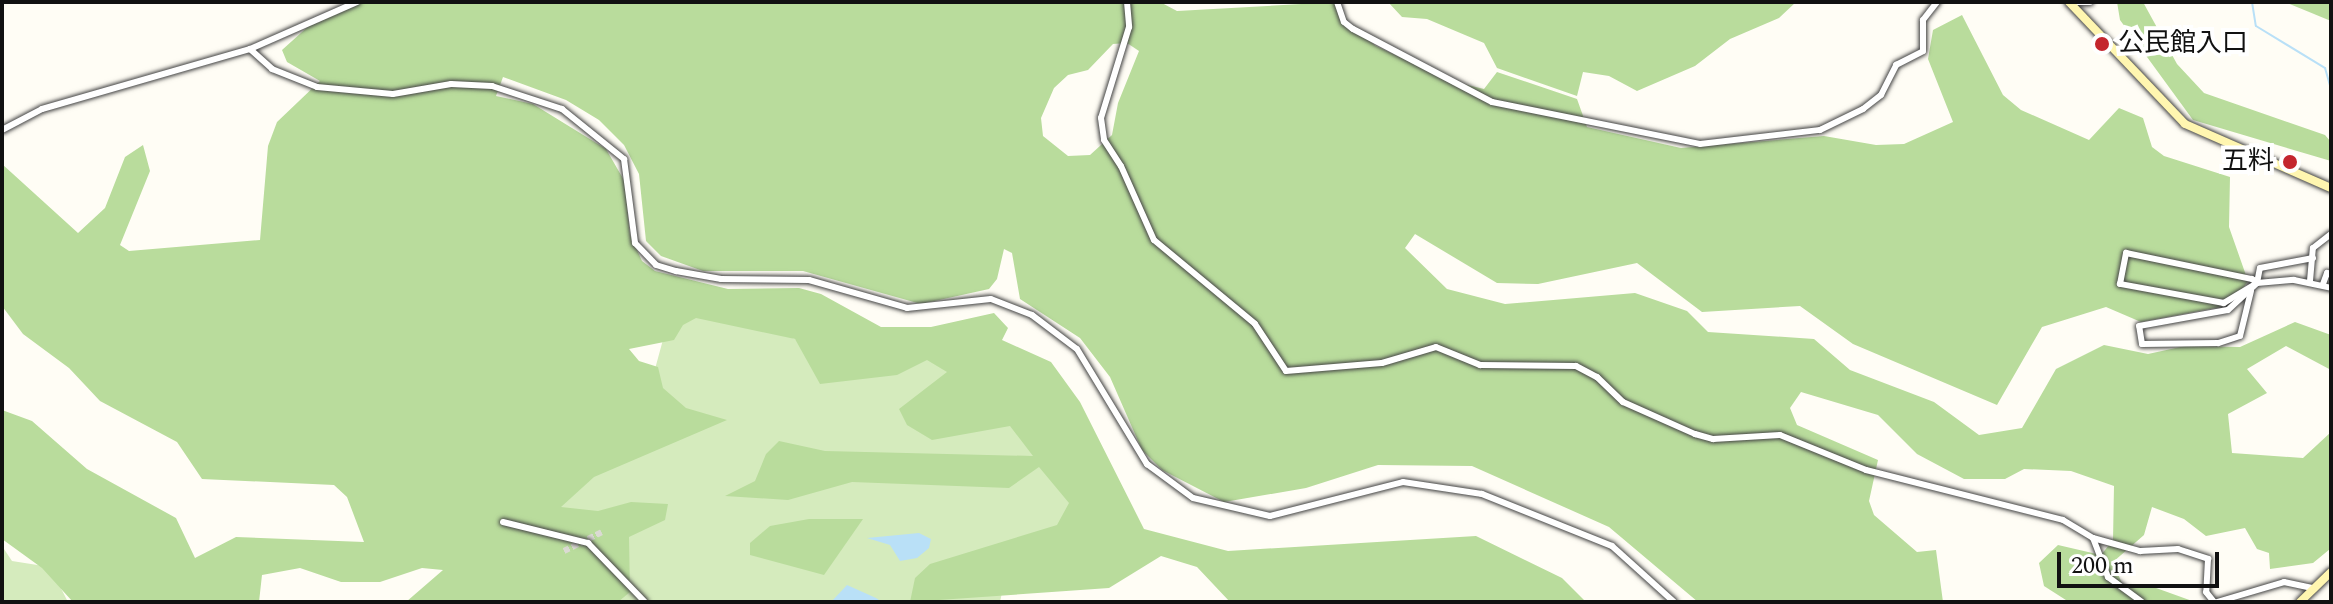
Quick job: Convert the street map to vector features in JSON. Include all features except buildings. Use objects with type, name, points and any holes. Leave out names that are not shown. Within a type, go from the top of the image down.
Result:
[{"type":"main road","points":[[2071,2],[2185,124],[2331,188]]},
{"type":"main road","points":[[2300,602],[2331,572]]},
{"type":"street","points":[[2,130],[42,109],[250,49],[357,2]]},
{"type":"street","points":[[1127,2],[1129,27],[1101,118],[1104,140],[1121,166],[1154,240],[1255,324],[1286,371],[1382,363],[1436,347],[1480,365],[1576,366],[1597,377],[1623,402],[1695,434],[1713,439],[1780,435],[1866,470],[2063,520],[2093,538],[2140,551],[2178,549],[2208,559],[2206,592],[2216,602],[2284,582],[2313,588]]},
{"type":"street","points":[[1337,2],[1344,22],[1353,29],[1492,102],[1700,144],[1820,130],[1863,109],[1881,95],[1896,65],[1923,51],[1923,20],[1937,2]]},
{"type":"street","points":[[2071,2],[2090,2]]},
{"type":"street","points":[[250,49],[272,69],[317,87],[393,94],[479,84],[515,90],[562,109],[624,159],[635,243],[656,265],[721,279],[809,280],[907,308],[991,299],[1032,315],[1077,349],[1147,464],[1193,498],[1270,516],[1403,482],[1482,494],[1612,546],[1674,602]]},
{"type":"street","points":[[2310,281],[2313,248],[2331,234]]},
{"type":"street","points":[[2257,283],[2224,303],[2120,284],[2126,253],[2257,283],[2310,281],[2331,288]]},
{"type":"street","points":[[2251,291],[2240,336],[2226,342],[2142,344],[2139,326],[2228,310],[2251,291],[2265,266],[2313,258]]},
{"type":"street","points":[[2323,284],[2327,273],[2331,275]]},
{"type":"street","points":[[2228,310],[2242,326]]},
{"type":"street","points":[[503,522],[588,543],[645,602]]},
{"type":"street","points":[[2093,538],[2108,577],[2142,602]]},
{"type":"green space","points":[[361,2],[1160,2],[1177,11],[1337,2],[1346,22],[1376,46],[1451,81],[1484,89],[1497,72],[1577,99],[1587,127],[1681,148],[1824,136],[1876,145],[1904,144],[1953,122],[1928,59],[1933,30],[1962,15],[2003,95],[2021,110],[2089,140],[2119,108],[2143,118],[2152,147],[2164,156],[2230,177],[2229,227],[2248,281],[2231,305],[2141,322],[2106,307],[2042,327],[1997,405],[1853,344],[1800,306],[1702,312],[1637,263],[1538,284],[1497,283],[1415,234],[1405,248],[1447,289],[1505,304],[1635,293],[1687,311],[1708,332],[1814,339],[1850,370],[1934,402],[1979,435],[2022,428],[2056,369],[2104,345],[2148,354],[2185,346],[2240,347],[2295,322],[2331,335],[2331,370],[2286,346],[2247,369],[2267,393],[2228,414],[2232,453],[2303,458],[2331,432],[2330,549],[2313,563],[2270,569],[2269,553],[2257,549],[2245,528],[2206,536],[2184,519],[2152,507],[2144,535],[2113,562],[2123,586],[2145,584],[2195,602],[2069,602],[2044,586],[2039,563],[2058,545],[2101,555],[2113,540],[2114,486],[2071,471],[2024,469],[2005,479],[1964,479],[1917,454],[1878,415],[1801,392],[1790,408],[1797,425],[1878,460],[1869,501],[1874,515],[1917,552],[1936,550],[1943,602],[1698,602],[1609,527],[1472,466],[1378,465],[1306,488],[1224,502],[1162,470],[1142,450],[1110,377],[1080,338],[1020,299],[1012,253],[1004,249],[997,279],[989,289],[921,304],[803,271],[703,271],[661,256],[646,241],[639,174],[624,145],[599,120],[566,100],[503,77],[496,96],[533,104],[606,149],[625,182],[630,235],[642,261],[655,271],[728,289],[799,288],[821,294],[881,327],[931,327],[994,313],[1008,328],[1002,340],[1051,362],[1080,402],[1144,529],[1228,551],[1476,536],[1562,578],[1586,602],[1230,602],[1197,567],[1161,556],[1109,588],[910,602],[915,578],[930,564],[1057,525],[1069,503],[1039,467],[1009,488],[852,482],[788,500],[725,496],[755,481],[766,454],[779,441],[825,451],[1033,456],[1010,426],[932,440],[907,425],[899,409],[947,372],[927,360],[897,375],[820,384],[795,339],[696,318],[683,325],[674,340],[629,349],[639,361],[658,367],[663,388],[686,408],[727,420],[594,477],[561,507],[598,511],[631,502],[668,504],[665,520],[629,537],[630,592],[618,602],[406,602],[443,570],[422,568],[380,582],[341,582],[300,568],[262,575],[259,602],[73,602],[42,568],[2,539],[2,410],[32,421],[87,469],[176,518],[195,558],[236,537],[364,542],[347,497],[334,485],[202,479],[177,442],[100,401],[69,368],[23,334],[2,306],[2,164],[78,233],[105,208],[125,157],[143,145],[150,171],[120,245],[129,251],[260,240],[268,146],[277,122],[320,81],[287,62],[282,50],[312,23]],"holes":[[[1127,43],[1139,51],[1118,103],[1112,135],[1090,155],[1068,156],[1043,136],[1041,118],[1054,88],[1068,75],[1088,70],[1113,44]]]},
{"type":"green space","points":[[1388,2],[1796,2],[1779,18],[1730,39],[1695,66],[1637,91],[1609,76],[1583,72],[1577,96],[1497,68],[1484,43],[1427,19],[1402,17]]},
{"type":"green space","points":[[2117,2],[2143,2],[2177,64],[2204,93],[2325,135],[2331,142],[2331,161],[2193,120],[2120,20]]},
{"type":"green space","points":[[2285,2],[2331,2],[2331,21]]},
{"type":"green space","points":[[679,313],[755,322],[804,343],[938,355],[953,383],[1007,416],[1097,530],[1010,554],[1000,602],[584,602],[552,494],[652,380],[667,325]]},
{"type":"green space","points":[[809,519],[863,519],[824,575],[750,555],[750,543],[770,526]]},
{"type":"green space","points":[[2,546],[12,561],[50,567],[68,602],[2,602]]},
{"type":"water","points":[[919,533],[931,539],[929,548],[917,558],[900,561],[890,545],[867,538]]},
{"type":"water","points":[[847,585],[876,598],[882,602],[831,602]]},
{"type":"waterway","points":[[2252,2],[2256,26],[2325,68],[2331,89]]},
{"type":"tunnel","points":[[564,551],[602,532]]},
{"type":"place","name":"公民館入口","points":[[2102,44]]},
{"type":"place","name":"五料","points":[[2290,162]]}]
